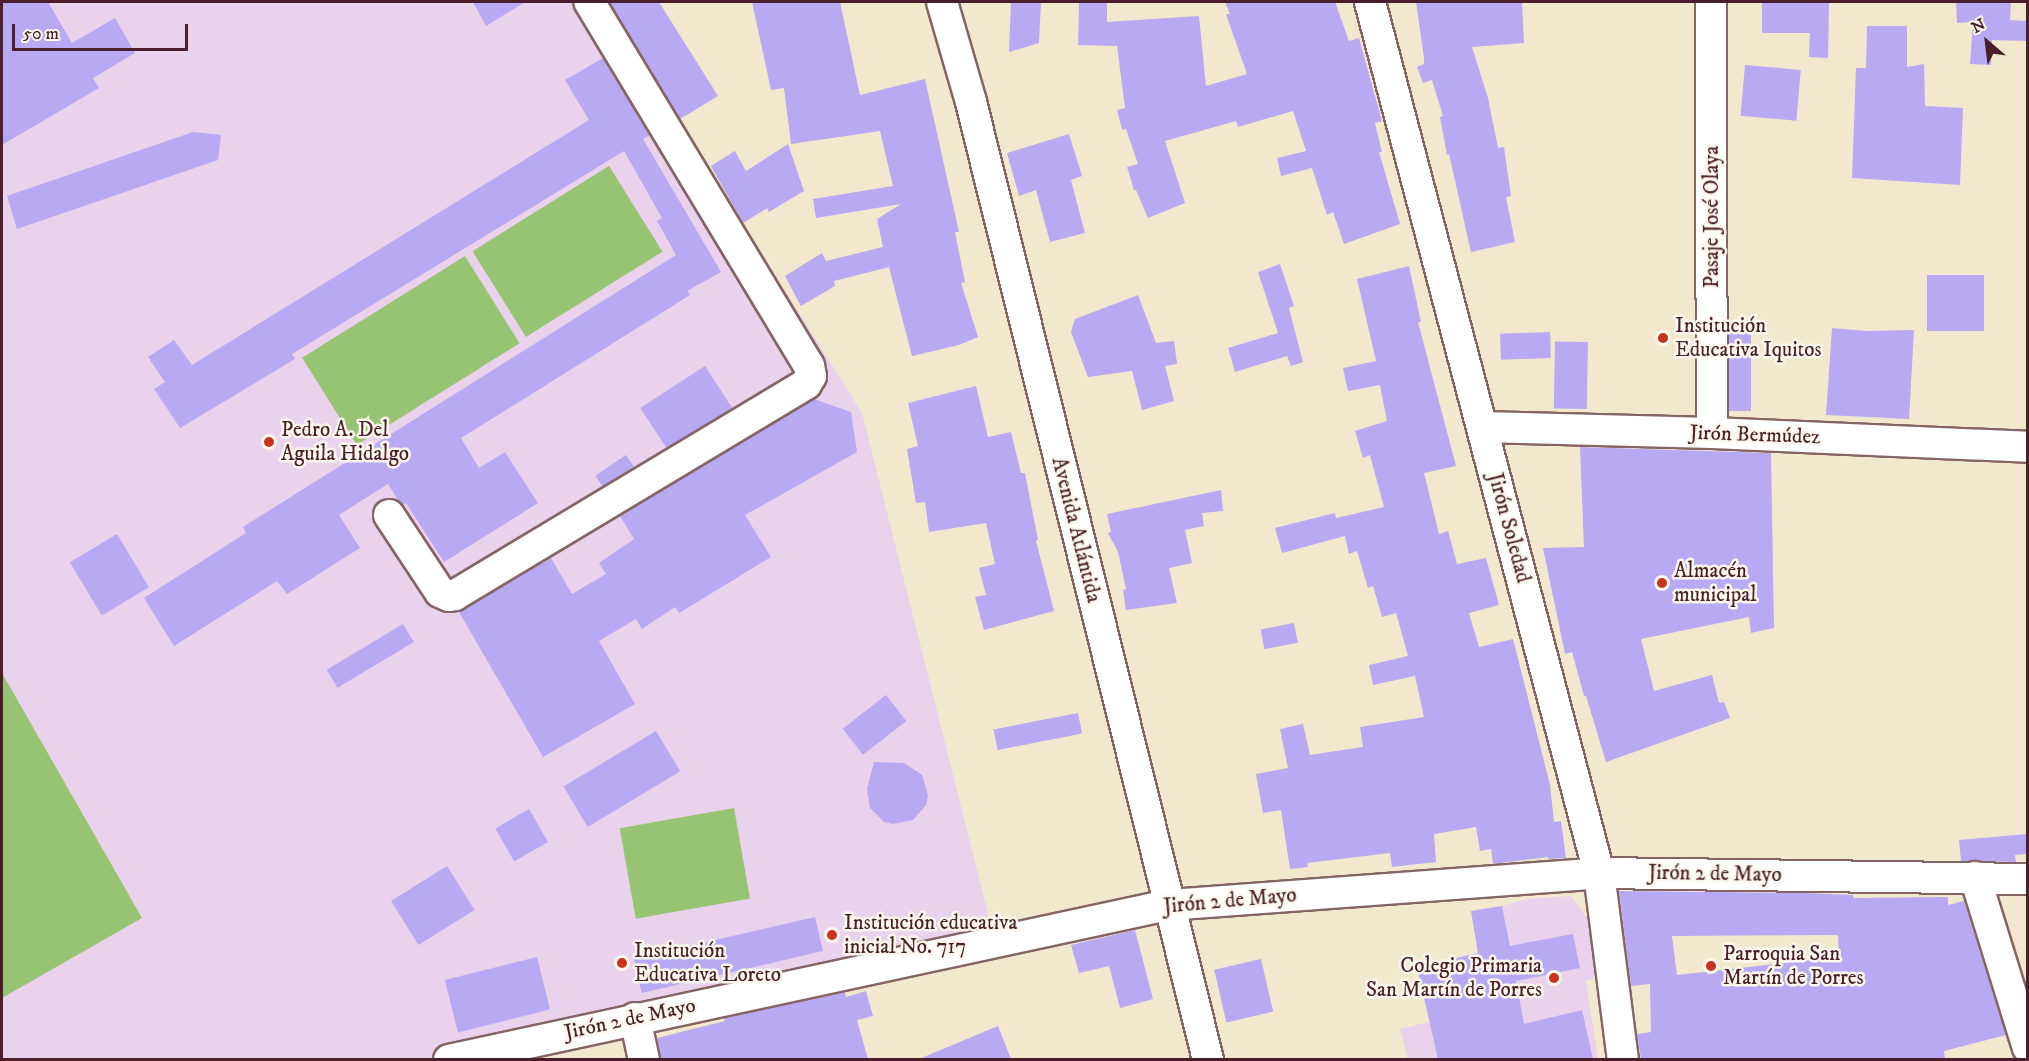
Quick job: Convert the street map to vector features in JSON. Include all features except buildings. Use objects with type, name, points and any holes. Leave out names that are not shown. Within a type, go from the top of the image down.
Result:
[{"type":"street","points":[[388,515],[440,592],[449,596],[455,595],[806,384],[811,376],[809,366],[589,2]]},
{"type":"street","name":"Avenida Atlántida","points":[[942,2],[971,102],[1208,1059]]},
{"type":"street","name":"Jirón Soledad","points":[[1370,2],[1599,873],[1623,1059]]},
{"type":"street","name":"Pasaje José Olaya","points":[[1711,2],[1712,433]]},
{"type":"street","name":"Jirón Bermúdez","points":[[1483,427],[1712,433],[2028,447]]},
{"type":"street","name":"Jirón 2 de Mayo","points":[[448,1059],[1168,904],[1599,873],[2028,879]]},
{"type":"street","points":[[1975,877],[2028,1048]]},
{"type":"street","points":[[635,1018],[644,1059]]},
{"type":"shaded area","points":[[2,2],[604,2],[862,413],[995,941],[449,1059],[2,1060]]},
{"type":"shaded area","name":"Colegio Primaria San Martín de Porres","points":[[1571,896],[1587,918],[1599,977],[1586,981],[1598,1059],[1408,1059],[1400,1029],[1462,1014],[1518,992],[1502,906],[1527,899]]},
{"type":"green space","points":[[609,166],[663,252],[526,337],[472,251]]},
{"type":"green space","points":[[465,256],[520,343],[357,445],[302,358]]},
{"type":"green space","points":[[2,673],[142,918],[2,998]]},
{"type":"green space","points":[[734,808],[750,899],[636,919],[620,828]]},
{"type":"place","name":"Institución Educativa Iquitos","points":[[1663,338]]},
{"type":"place","name":"Pedro A. Del Aguila Hidalgo","points":[[269,442]]},
{"type":"place","name":"Almacén municipal","points":[[1662,583]]},
{"type":"place","name":"Institución educativa inicial No. 717","points":[[832,935]]},
{"type":"place","name":"Institución Educativa Loreto","points":[[622,963]]},
{"type":"place","name":"Parroquia San Martín de Porres","points":[[1711,966]]},
{"type":"place","name":"Colegio Primaria San Martín de Porres","points":[[1554,978]]}]
